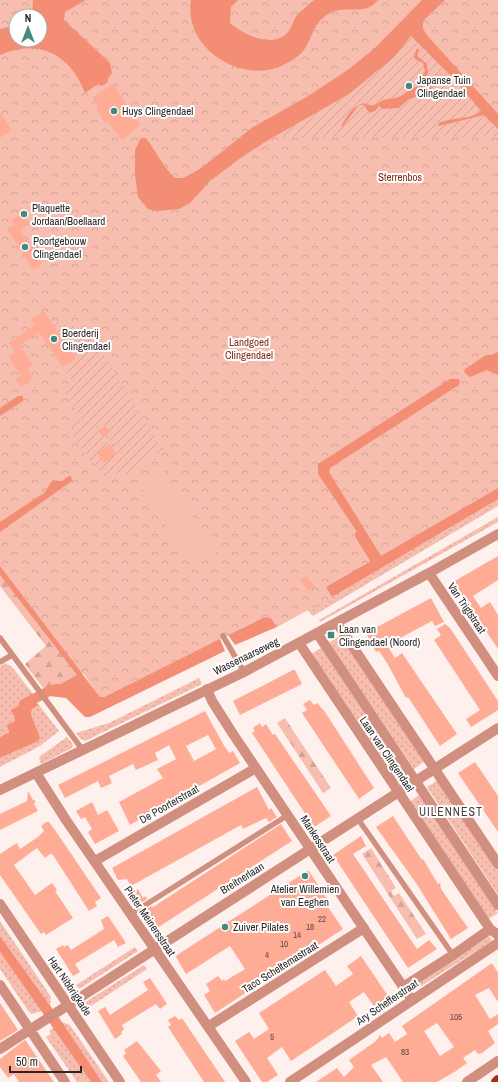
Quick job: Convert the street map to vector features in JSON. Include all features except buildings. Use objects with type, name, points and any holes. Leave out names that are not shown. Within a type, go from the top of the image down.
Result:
[{"type":"street","name":"Wassenaarseweg","points":[[0,790],[82,749],[244,672],[337,623],[498,534]]},
{"type":"street","name":"Van Trigtstraat","points":[[429,573],[498,676]]},
{"type":"street","points":[[337,623],[498,864]]},
{"type":"street","name":"Laan van Clingendael","points":[[317,633],[498,905]]},
{"type":"street","name":"Laan van Clingendael","points":[[299,643],[398,793],[496,934]]},
{"type":"street","name":"Mankesstraat","points":[[207,689],[212,701],[256,768],[412,1000]]},
{"type":"street","name":"Breitnerlaan","points":[[0,1049],[498,728]]},
{"type":"street","name":"De Poorterstraat","points":[[95,860],[256,768]]},
{"type":"street","name":"Pieter Meinersstraat","points":[[36,773],[246,1082]]},
{"type":"street","name":"Hart Nibbrigkade","points":[[0,904],[120,1082]]},
{"type":"street","name":"Taco Scheltemastraat","points":[[208,1026],[364,928]]},
{"type":"street","name":"Ary Schefferstraat","points":[[403,987],[453,955],[496,934]]},
{"type":"street","name":"Ary Schefferstraat","points":[[290,1082],[412,1000],[496,934]]},
{"type":"street","points":[[0,985],[65,1082]]},
{"type":"street","points":[[467,1082],[498,1061]]},
{"type":"lane","points":[[223,636],[244,672]]},
{"type":"lane","points":[[0,638],[2,646],[12,654],[82,749]]},
{"type":"lane","points":[[0,662],[12,654]]},
{"type":"lane","points":[[131,914],[288,815]]},
{"type":"lane","points":[[358,819],[453,955]]},
{"type":"green space","name":"Landgoed Clingendael","points":[[0,0],[498,0],[498,498],[332,597],[277,627],[271,618],[265,617],[104,697],[100,697],[83,673],[78,676],[0,575]]},
{"type":"green space","name":"Japanse Tuin Clingendael","points":[[411,36],[453,78],[498,129],[498,137],[279,138],[276,136],[314,114],[394,57]]},
{"type":"green space","points":[[50,320],[73,327],[83,322],[163,449],[119,478],[116,473],[109,478],[103,477],[72,436],[76,433],[72,426],[81,419],[63,390],[73,383],[63,367],[76,359]],"holes":[[[99,423],[110,432],[108,434],[115,446],[113,448],[117,454],[101,455],[99,451],[109,445],[96,426]]]},
{"type":"green space","points":[[164,470],[216,554],[193,568],[140,485]]},
{"type":"green space","points":[[498,498],[498,506],[313,616],[307,610]]},
{"type":"green space","points":[[498,517],[498,522],[320,622],[319,620]]},
{"type":"green space","points":[[0,575],[78,676],[46,692],[25,664],[46,646],[0,586]]},
{"type":"green space","points":[[341,635],[425,761],[414,769],[329,643]]},
{"type":"green space","points":[[321,648],[405,775],[394,783],[309,655]]},
{"type":"green space","points":[[5,663],[12,667],[34,695],[32,699],[12,709],[15,719],[14,725],[8,732],[0,737],[0,667]]},
{"type":"green space","points":[[199,678],[202,684],[85,741],[76,733],[109,723]]},
{"type":"green space","points":[[39,705],[59,731],[40,746],[0,767],[0,758],[39,741],[40,737],[31,714],[32,709]]},
{"type":"green space","points":[[285,718],[331,788],[323,793],[277,723]]},
{"type":"green space","points":[[67,737],[73,744],[72,748],[41,764],[39,757]]},
{"type":"green space","points":[[438,780],[498,870],[498,895],[427,787]]},
{"type":"green space","points":[[419,795],[498,913],[487,920],[408,803]]},
{"type":"green space","points":[[371,848],[396,888],[391,891],[394,896],[399,893],[426,934],[417,939],[362,854]]},
{"type":"green space","points":[[0,921],[51,997],[50,1005],[0,936]]},
{"type":"green space","points":[[488,935],[492,941],[418,988],[414,983]]},
{"type":"green space","points":[[135,947],[138,951],[79,989],[76,985]]},
{"type":"green space","points":[[0,952],[42,1011],[32,1014],[29,1012],[0,969]]},
{"type":"green space","points":[[144,965],[147,969],[88,1008],[84,1003]]},
{"type":"green space","points":[[62,1022],[70,1025],[109,1082],[102,1082]]},
{"type":"green space","points":[[54,1027],[91,1082],[77,1082],[46,1037],[51,1034],[49,1031]]},
{"type":"shaded area","points":[[33,0],[86,0],[65,12],[64,20],[110,63],[112,73],[108,78],[108,82],[102,86],[98,84],[85,93],[79,79],[62,59],[52,53],[40,49],[28,48],[48,48],[48,8],[32,8]]},
{"type":"shaded area","points":[[191,0],[238,0],[231,7],[230,23],[250,35],[266,40],[274,40],[281,38],[287,33],[296,16],[314,0],[378,0],[367,8],[342,10],[330,13],[317,25],[304,50],[298,56],[280,67],[260,71],[244,69],[229,64],[215,56],[204,45],[195,31],[191,16]]},
{"type":"shaded area","points":[[422,0],[445,0],[423,21],[423,28],[426,34],[498,114],[498,129],[484,115],[439,126],[438,124],[446,120],[472,116],[481,111],[453,78],[411,36],[394,57],[349,94],[265,142],[242,157],[210,181],[190,203],[179,209],[156,211],[148,209],[138,197],[135,175],[135,150],[141,138],[146,138],[175,178],[183,178],[200,169],[253,127],[305,98],[349,69],[375,48]]},
{"type":"shaded area","points":[[8,27],[8,48],[28,48],[14,50],[0,55],[0,29]]},
{"type":"shaded area","points":[[417,48],[419,50],[417,56],[427,64],[428,73],[425,83],[431,85],[432,90],[444,89],[445,91],[437,90],[409,99],[399,108],[383,109],[379,106],[375,111],[369,113],[364,105],[359,105],[343,126],[341,126],[356,106],[364,103],[374,105],[386,99],[399,97],[418,86],[419,80],[425,71],[423,63],[415,59],[414,56]]},
{"type":"shaded area","points":[[498,352],[498,375],[487,370],[470,377],[464,372],[465,369],[486,355],[491,355]]},
{"type":"shaded area","points":[[450,379],[459,379],[459,385],[330,468],[329,472],[381,556],[498,488],[498,499],[332,597],[326,587],[373,560],[374,557],[318,474],[318,464]]},
{"type":"shaded area","points":[[18,396],[23,396],[23,401],[0,416],[0,408]]},
{"type":"shaded area","points":[[71,476],[72,481],[0,532],[0,522],[44,493],[52,481],[62,481]]},
{"type":"shaded area","points":[[0,566],[100,697],[104,697],[220,639],[225,651],[90,717],[85,717],[66,698],[49,696],[46,692],[77,675],[0,575]]},
{"type":"shaded area","points":[[265,617],[271,618],[277,627],[235,645],[228,635]]},
{"type":"shaded area","points":[[32,699],[39,705],[32,709],[31,714],[40,737],[39,741],[0,758],[0,737],[9,732],[7,725],[14,722],[15,718],[11,711],[12,709]]},
{"type":"shaded area","points":[[0,936],[62,1022],[102,1082],[91,1082],[0,952]]},
{"type":"waterway","points":[[360,535],[378,564]]},
{"type":"waterway","points":[[25,707],[24,704],[51,690],[58,689]]},
{"type":"place","name":"Japanse Tuin Clingendael","points":[[409,86]]},
{"type":"place","name":"Huys Clingendael","points":[[114,111]]},
{"type":"place","name":"Plaquette Jordaan/Boellaard","points":[[24,214]]},
{"type":"place","name":"Poortgebouw Clingendael","points":[[25,247]]},
{"type":"place","name":"Boerderij Clingendael","points":[[54,339]]},
{"type":"place","name":"Laan van Clingendael (Noord)","points":[[331,635]]},
{"type":"place","name":"Atelier Willemien van Eeghen","points":[[305,876]]},
{"type":"place","name":"Zuiver Pilates","points":[[225,927]]},
{"type":"district","name":"UILENNEST","points":[[451,812]]},
{"type":"park label","name":"Sterrenbos","points":[[400,177]]}]
